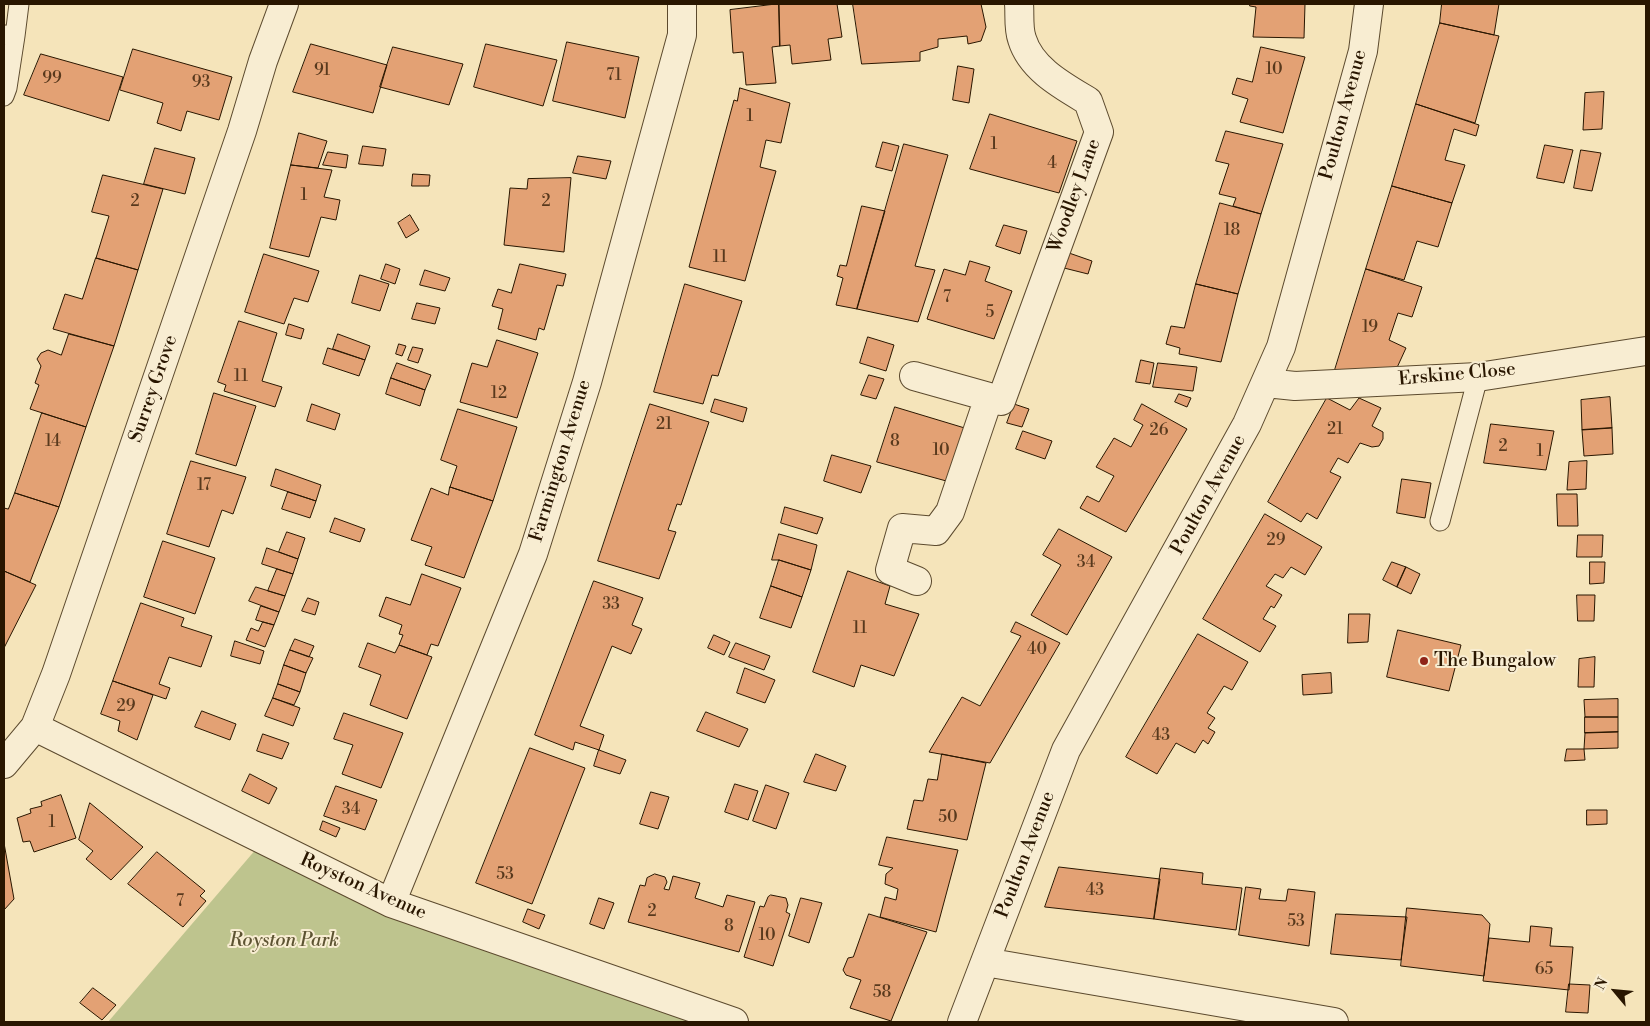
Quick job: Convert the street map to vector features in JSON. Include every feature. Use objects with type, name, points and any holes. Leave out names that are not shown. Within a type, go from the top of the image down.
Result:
[{"type":"street","name":"Surrey Grove","points":[[4,764],[35,727],[117,496],[242,131],[262,64],[284,4]]},
{"type":"street","name":"Farmington Avenue","points":[[391,903],[533,554],[587,382],[682,35],[682,4]]},
{"type":"street","name":"Woodley Lane","points":[[989,397],[1001,401],[1098,132],[1088,100],[1062,86],[1035,64],[1021,38],[1019,4]]},
{"type":"street","name":"Poulton Avenue","points":[[962,1022],[1066,750],[1169,569],[1247,424],[1281,347],[1363,51],[1369,4]]},
{"type":"street","name":"Erskine Close","points":[[1266,383],[1295,386],[1478,377],[1646,351]]},
{"type":"street","points":[[914,376],[989,397],[950,512],[936,531],[902,528],[890,570],[917,581]]},
{"type":"street","name":"Royston Avenue","points":[[35,727],[391,903],[734,1022]]},
{"type":"street","points":[[985,962],[1334,1022]]},
{"type":"lane","points":[[4,96],[7,88],[9,36],[19,4]]},
{"type":"lane","points":[[1440,522],[1478,377]]},
{"type":"green space","name":"Royston Park","points":[[263,841],[734,1022],[108,1022]]},
{"type":"building","points":[[779,4],[780,46],[772,47],[776,83],[746,85],[743,52],[733,53],[730,10]]},
{"type":"building","points":[[779,4],[837,4],[842,37],[828,39],[831,60],[792,64],[790,45],[780,46]]},
{"type":"building","points":[[853,4],[981,4],[986,27],[981,41],[968,44],[967,36],[938,39],[938,47],[920,52],[920,61],[862,64]]},
{"type":"building","points":[[1250,4],[1305,4],[1304,38],[1253,37],[1256,7],[1250,6]]},
{"type":"building","points":[[1442,4],[1499,4],[1494,35],[1440,23]]},
{"type":"building","points":[[1440,23],[1499,36],[1475,123],[1416,104]]},
{"type":"building","points":[[567,42],[639,57],[625,118],[553,101]]},
{"type":"building","points":[[311,44],[387,65],[373,113],[293,92]]},
{"type":"building","points":[[486,44],[557,60],[543,106],[474,87]]},
{"type":"building","points":[[393,47],[463,64],[449,105],[380,87]]},
{"type":"building","points":[[1261,47],[1305,57],[1283,133],[1240,122],[1248,99],[1232,94],[1237,78],[1252,82]]},
{"type":"building","points":[[133,49],[232,77],[219,120],[187,111],[181,131],[157,123],[163,103],[120,90]]},
{"type":"building","points":[[41,54],[123,77],[109,121],[24,95]]},
{"type":"building","points":[[958,66],[974,69],[969,103],[953,100]]},
{"type":"building","points":[[740,88],[790,103],[781,143],[766,140],[760,167],[776,171],[745,281],[689,267],[734,100],[737,101]]},
{"type":"building","points":[[1604,92],[1602,129],[1583,130],[1585,93]]},
{"type":"building","points":[[1416,104],[1479,125],[1476,136],[1454,129],[1445,160],[1465,165],[1452,203],[1392,186]]},
{"type":"building","points":[[990,114],[1077,141],[1059,193],[970,169]]},
{"type":"building","points":[[1226,131],[1283,144],[1261,214],[1233,206],[1236,198],[1219,194],[1229,164],[1216,161]]},
{"type":"building","points":[[299,133],[327,141],[318,168],[291,165]]},
{"type":"building","points":[[883,142],[899,146],[892,171],[876,167]]},
{"type":"building","points":[[904,144],[948,155],[915,266],[935,270],[918,322],[857,309]]},
{"type":"building","points":[[1545,145],[1573,150],[1564,183],[1537,178]]},
{"type":"building","points":[[363,146],[386,149],[383,166],[359,164]]},
{"type":"building","points":[[155,148],[195,158],[185,194],[144,184]]},
{"type":"building","points":[[1581,150],[1601,153],[1592,191],[1574,188]]},
{"type":"building","points":[[328,152],[348,155],[346,168],[323,165]]},
{"type":"building","points":[[578,156],[611,161],[606,179],[573,173]]},
{"type":"building","points":[[291,165],[332,170],[324,197],[340,200],[336,220],[321,217],[309,257],[270,248]]},
{"type":"building","points":[[413,174],[430,175],[429,186],[412,186]]},
{"type":"building","points":[[103,175],[163,189],[138,270],[96,258],[109,216],[92,212]]},
{"type":"building","points":[[571,178],[564,252],[504,245],[510,188],[527,189],[528,179]]},
{"type":"building","points":[[1392,186],[1452,203],[1438,247],[1417,241],[1404,280],[1366,269]]},
{"type":"building","points":[[1220,203],[1261,214],[1238,294],[1196,284]]},
{"type":"building","points":[[862,206],[885,211],[857,309],[836,305],[843,278],[837,276],[840,265],[846,266]]},
{"type":"building","points":[[410,215],[419,230],[406,238],[398,223]]},
{"type":"building","points":[[1004,225],[1027,231],[1020,254],[996,246]]},
{"type":"building","points":[[1069,253],[1092,261],[1088,274],[1064,268]]},
{"type":"building","points":[[264,254],[319,271],[308,302],[294,298],[284,324],[245,312]]},
{"type":"building","points":[[96,258],[138,270],[114,346],[53,329],[65,294],[82,299]]},
{"type":"building","points":[[970,261],[990,267],[985,281],[1012,291],[994,339],[927,319],[944,269],[965,275]]},
{"type":"building","points":[[386,264],[400,269],[395,284],[381,279]]},
{"type":"building","points":[[520,264],[566,274],[563,286],[557,285],[544,330],[539,328],[536,340],[498,329],[503,309],[492,306],[498,289],[511,293]]},
{"type":"building","points":[[1366,269],[1422,287],[1412,317],[1398,313],[1389,340],[1406,348],[1395,372],[1334,373]]},
{"type":"building","points":[[425,270],[450,278],[445,291],[420,285]]},
{"type":"building","points":[[360,275],[389,284],[380,311],[352,303]]},
{"type":"building","points":[[685,284],[742,301],[718,376],[712,375],[703,404],[654,392]]},
{"type":"building","points":[[1196,284],[1238,294],[1221,362],[1179,354],[1180,348],[1166,344],[1171,326],[1184,328]]},
{"type":"building","points":[[417,303],[440,308],[435,324],[412,319]]},
{"type":"building","points":[[239,321],[277,333],[262,381],[282,387],[275,407],[224,391],[226,385],[218,382]]},
{"type":"building","points":[[289,324],[304,329],[301,339],[286,335]]},
{"type":"building","points":[[69,334],[114,346],[86,427],[30,409],[39,385],[35,383],[41,366],[37,359],[41,353],[48,350],[61,355]]},
{"type":"building","points":[[338,334],[370,346],[365,360],[333,349]]},
{"type":"building","points":[[868,337],[894,345],[886,371],[860,363]]},
{"type":"building","points":[[497,340],[538,353],[517,418],[460,402],[472,363],[487,367]]},
{"type":"building","points":[[399,344],[406,346],[402,356],[396,354]]},
{"type":"building","points":[[413,347],[423,349],[418,363],[408,360]]},
{"type":"building","points":[[328,348],[365,360],[359,376],[323,364]]},
{"type":"building","points":[[1141,360],[1154,363],[1150,384],[1136,382]]},
{"type":"building","points":[[397,363],[431,375],[425,390],[391,378]]},
{"type":"building","points":[[1158,363],[1197,367],[1193,391],[1153,387]]},
{"type":"building","points":[[869,375],[884,379],[876,399],[861,395]]},
{"type":"building","points":[[391,378],[425,390],[420,406],[386,394]]},
{"type":"building","points":[[214,393],[256,406],[236,466],[196,454]]},
{"type":"building","points":[[1179,394],[1191,398],[1187,407],[1175,402]]},
{"type":"building","points":[[1610,397],[1612,428],[1582,430],[1581,400]]},
{"type":"building","points":[[1327,398],[1350,410],[1359,398],[1381,408],[1372,426],[1383,432],[1383,439],[1379,446],[1372,447],[1360,443],[1348,463],[1338,458],[1330,472],[1341,477],[1317,519],[1307,513],[1301,522],[1268,502]]},
{"type":"building","points":[[715,399],[747,408],[743,422],[711,412]]},
{"type":"building","points":[[312,404],[340,414],[335,430],[307,421]]},
{"type":"building","points":[[650,404],[709,422],[681,505],[677,504],[668,530],[676,532],[659,579],[598,561]]},
{"type":"building","points":[[1014,404],[1029,409],[1022,427],[1007,423]]},
{"type":"building","points":[[1142,404],[1187,429],[1126,532],[1080,508],[1087,496],[1099,502],[1114,476],[1096,467],[1114,438],[1131,447],[1143,425],[1134,420]]},
{"type":"building","points":[[895,407],[968,429],[950,482],[877,462]]},
{"type":"building","points":[[458,409],[517,427],[493,501],[450,487],[457,466],[441,460]]},
{"type":"building","points":[[42,413],[86,427],[59,507],[15,493]]},
{"type":"building","points":[[1491,424],[1554,431],[1546,470],[1484,463]]},
{"type":"building","points":[[1612,428],[1613,454],[1584,456],[1582,430]]},
{"type":"building","points":[[1023,431],[1052,441],[1045,459],[1016,449]]},
{"type":"building","points":[[832,455],[871,466],[861,493],[824,481]]},
{"type":"building","points":[[191,461],[246,477],[233,514],[222,510],[209,547],[167,534]]},
{"type":"building","points":[[1587,461],[1586,489],[1567,490],[1569,462]]},
{"type":"building","points":[[276,469],[321,485],[316,501],[271,486]]},
{"type":"building","points":[[1402,479],[1431,483],[1425,518],[1397,513]]},
{"type":"building","points":[[450,487],[493,501],[464,578],[425,565],[432,547],[411,540],[431,488],[448,495]]},
{"type":"building","points":[[288,492],[316,501],[310,518],[282,509]]},
{"type":"building","points":[[15,493],[59,507],[30,582],[4,571],[4,508],[8,509]]},
{"type":"building","points":[[1557,494],[1577,494],[1578,526],[1558,526]]},
{"type":"building","points":[[785,507],[823,518],[817,534],[781,523]]},
{"type":"building","points":[[1265,514],[1322,547],[1305,575],[1291,567],[1283,578],[1275,574],[1266,586],[1282,595],[1274,608],[1271,606],[1263,619],[1276,626],[1260,652],[1203,619]]},
{"type":"building","points":[[335,518],[365,529],[360,542],[330,532]]},
{"type":"building","points":[[1059,529],[1112,557],[1067,635],[1031,615],[1061,565],[1043,555]]},
{"type":"building","points":[[287,532],[305,538],[298,559],[279,552]]},
{"type":"building","points":[[779,534],[817,545],[811,570],[779,560],[772,560]]},
{"type":"building","points":[[1578,535],[1603,535],[1602,557],[1577,557]]},
{"type":"building","points":[[163,541],[215,558],[195,614],[144,597]]},
{"type":"building","points":[[267,548],[298,559],[293,574],[262,564]]},
{"type":"building","points":[[779,560],[811,570],[802,597],[771,586]]},
{"type":"building","points":[[1392,562],[1406,567],[1397,587],[1383,580]]},
{"type":"building","points":[[1590,562],[1605,562],[1604,583],[1590,584]]},
{"type":"building","points":[[1406,567],[1420,574],[1411,594],[1397,587]]},
{"type":"building","points":[[277,569],[293,574],[285,596],[268,591]]},
{"type":"building","points":[[4,571],[36,585],[4,648]]},
{"type":"building","points":[[848,571],[890,586],[885,604],[919,614],[894,676],[861,665],[854,687],[813,672]]},
{"type":"building","points":[[422,574],[461,588],[438,646],[431,644],[427,655],[399,645],[403,635],[399,634],[402,625],[379,616],[386,597],[410,605]]},
{"type":"building","points":[[594,581],[643,598],[632,625],[642,629],[631,654],[612,646],[580,726],[604,735],[599,750],[575,742],[573,750],[535,735]]},
{"type":"building","points":[[771,586],[802,597],[791,628],[760,618]]},
{"type":"building","points":[[256,587],[285,596],[279,612],[249,601]]},
{"type":"building","points":[[1577,595],[1595,595],[1594,621],[1578,621]]},
{"type":"building","points":[[308,598],[319,602],[315,615],[302,611]]},
{"type":"building","points":[[141,603],[184,618],[181,626],[212,636],[201,667],[169,657],[159,684],[170,688],[166,699],[113,681]]},
{"type":"building","points":[[261,606],[279,612],[274,625],[256,620]]},
{"type":"building","points":[[1349,614],[1370,614],[1368,642],[1348,643]]},
{"type":"building","points":[[263,622],[274,625],[265,647],[246,640],[251,628],[258,631]]},
{"type":"building","points":[[1016,622],[1060,643],[990,763],[929,752],[962,697],[980,706],[1021,636],[1011,632]]},
{"type":"building","name":"The Bungalow","points":[[1398,630],[1461,645],[1449,691],[1387,677]]},
{"type":"building","points":[[1198,634],[1248,662],[1232,690],[1224,686],[1207,713],[1215,718],[1208,728],[1215,732],[1208,744],[1203,740],[1195,753],[1176,743],[1157,774],[1126,757]]},
{"type":"building","points":[[714,635],[730,642],[724,655],[708,648]]},
{"type":"building","points":[[295,639],[314,646],[309,657],[290,650]]},
{"type":"building","points":[[235,641],[264,651],[260,664],[231,656]]},
{"type":"building","points":[[368,643],[395,653],[399,645],[432,657],[407,719],[370,705],[381,675],[359,667]]},
{"type":"building","points":[[736,643],[770,656],[764,670],[729,657]]},
{"type":"building","points":[[290,650],[313,658],[306,673],[284,665]]},
{"type":"building","points":[[1595,657],[1594,687],[1578,687],[1579,659]]},
{"type":"building","points":[[284,665],[306,673],[300,692],[278,684]]},
{"type":"building","points":[[745,668],[775,680],[765,703],[737,693]]},
{"type":"building","points":[[1331,673],[1332,693],[1303,695],[1302,675]]},
{"type":"building","points":[[113,681],[153,695],[137,740],[118,731],[120,721],[101,714]]},
{"type":"building","points":[[278,684],[300,692],[294,705],[273,698]]},
{"type":"building","points":[[273,698],[300,708],[293,726],[265,716]]},
{"type":"building","points":[[1618,699],[1618,717],[1585,717],[1584,700]]},
{"type":"building","points":[[202,711],[236,724],[230,740],[195,727]]},
{"type":"building","points":[[706,712],[748,729],[739,747],[697,731]]},
{"type":"building","points":[[344,713],[403,733],[381,788],[342,774],[353,745],[334,739]]},
{"type":"building","points":[[1585,717],[1618,717],[1618,732],[1585,733]]},
{"type":"building","points":[[1618,732],[1618,748],[1584,749],[1585,733]]},
{"type":"building","points":[[263,734],[289,743],[282,759],[257,751]]},
{"type":"building","points":[[530,748],[585,768],[532,904],[476,883]]},
{"type":"building","points":[[1567,749],[1584,749],[1585,760],[1565,761]]},
{"type":"building","points":[[599,750],[626,760],[620,774],[594,766]]},
{"type":"building","points":[[816,754],[846,766],[836,791],[804,782]]},
{"type":"building","points":[[942,754],[986,763],[967,840],[907,829],[914,800],[923,801],[928,779],[937,780]]},
{"type":"building","points":[[250,774],[277,788],[269,804],[242,791]]},
{"type":"building","points":[[735,784],[758,791],[748,820],[725,812]]},
{"type":"building","points":[[766,785],[789,793],[776,829],[753,821]]},
{"type":"building","points":[[336,786],[377,800],[365,830],[324,816]]},
{"type":"building","points":[[651,792],[669,797],[658,829],[640,824]]},
{"type":"building","points":[[61,795],[76,838],[34,852],[30,841],[23,842],[17,818],[31,813],[30,809],[42,806],[41,802]]},
{"type":"building","points":[[90,803],[143,847],[111,880],[86,859],[93,851],[79,840]]},
{"type":"building","points":[[1587,810],[1607,810],[1607,824],[1587,825]]},
{"type":"building","points":[[323,821],[340,828],[336,837],[320,830]]},
{"type":"building","points":[[887,837],[958,850],[936,932],[880,917],[885,897],[896,900],[898,889],[885,884],[886,874],[893,868],[879,865]]},
{"type":"building","points":[[4,843],[14,899],[4,910]]},
{"type":"building","points":[[157,852],[205,891],[200,896],[206,901],[183,927],[128,884]]},
{"type":"building","points":[[1059,867],[1160,879],[1154,919],[1045,907]]},
{"type":"building","points":[[1161,868],[1203,873],[1202,884],[1242,888],[1236,930],[1154,919]]},
{"type":"building","points":[[655,874],[665,877],[667,882],[664,889],[669,890],[673,876],[700,883],[695,898],[723,907],[727,895],[755,902],[739,952],[628,922],[640,885],[645,886],[647,878]]},
{"type":"building","points":[[1246,887],[1261,889],[1259,899],[1286,901],[1288,889],[1315,892],[1309,946],[1239,935]]},
{"type":"building","points":[[771,895],[786,898],[788,905],[786,912],[790,914],[773,966],[744,957],[760,906],[764,907],[768,897]]},
{"type":"building","points":[[599,898],[614,903],[604,929],[590,924]]},
{"type":"building","points":[[801,898],[822,903],[809,943],[789,936]]},
{"type":"building","points":[[1407,908],[1482,915],[1490,924],[1484,976],[1401,966]]},
{"type":"building","points":[[528,909],[545,915],[539,929],[523,922]]},
{"type":"building","points":[[869,914],[927,932],[891,1021],[850,1008],[861,980],[846,975],[843,970],[848,958],[853,957]]},
{"type":"building","points":[[1336,914],[1407,917],[1401,960],[1331,954]]},
{"type":"building","points":[[1531,926],[1552,928],[1550,946],[1573,947],[1569,990],[1483,981],[1489,938],[1529,942]]},
{"type":"building","points":[[1569,984],[1590,985],[1588,1013],[1566,1012]]},
{"type":"building","points":[[93,988],[116,1005],[102,1020],[80,1003]]},
{"type":"place","name":"The Bungalow","points":[[1424,661]]}]
